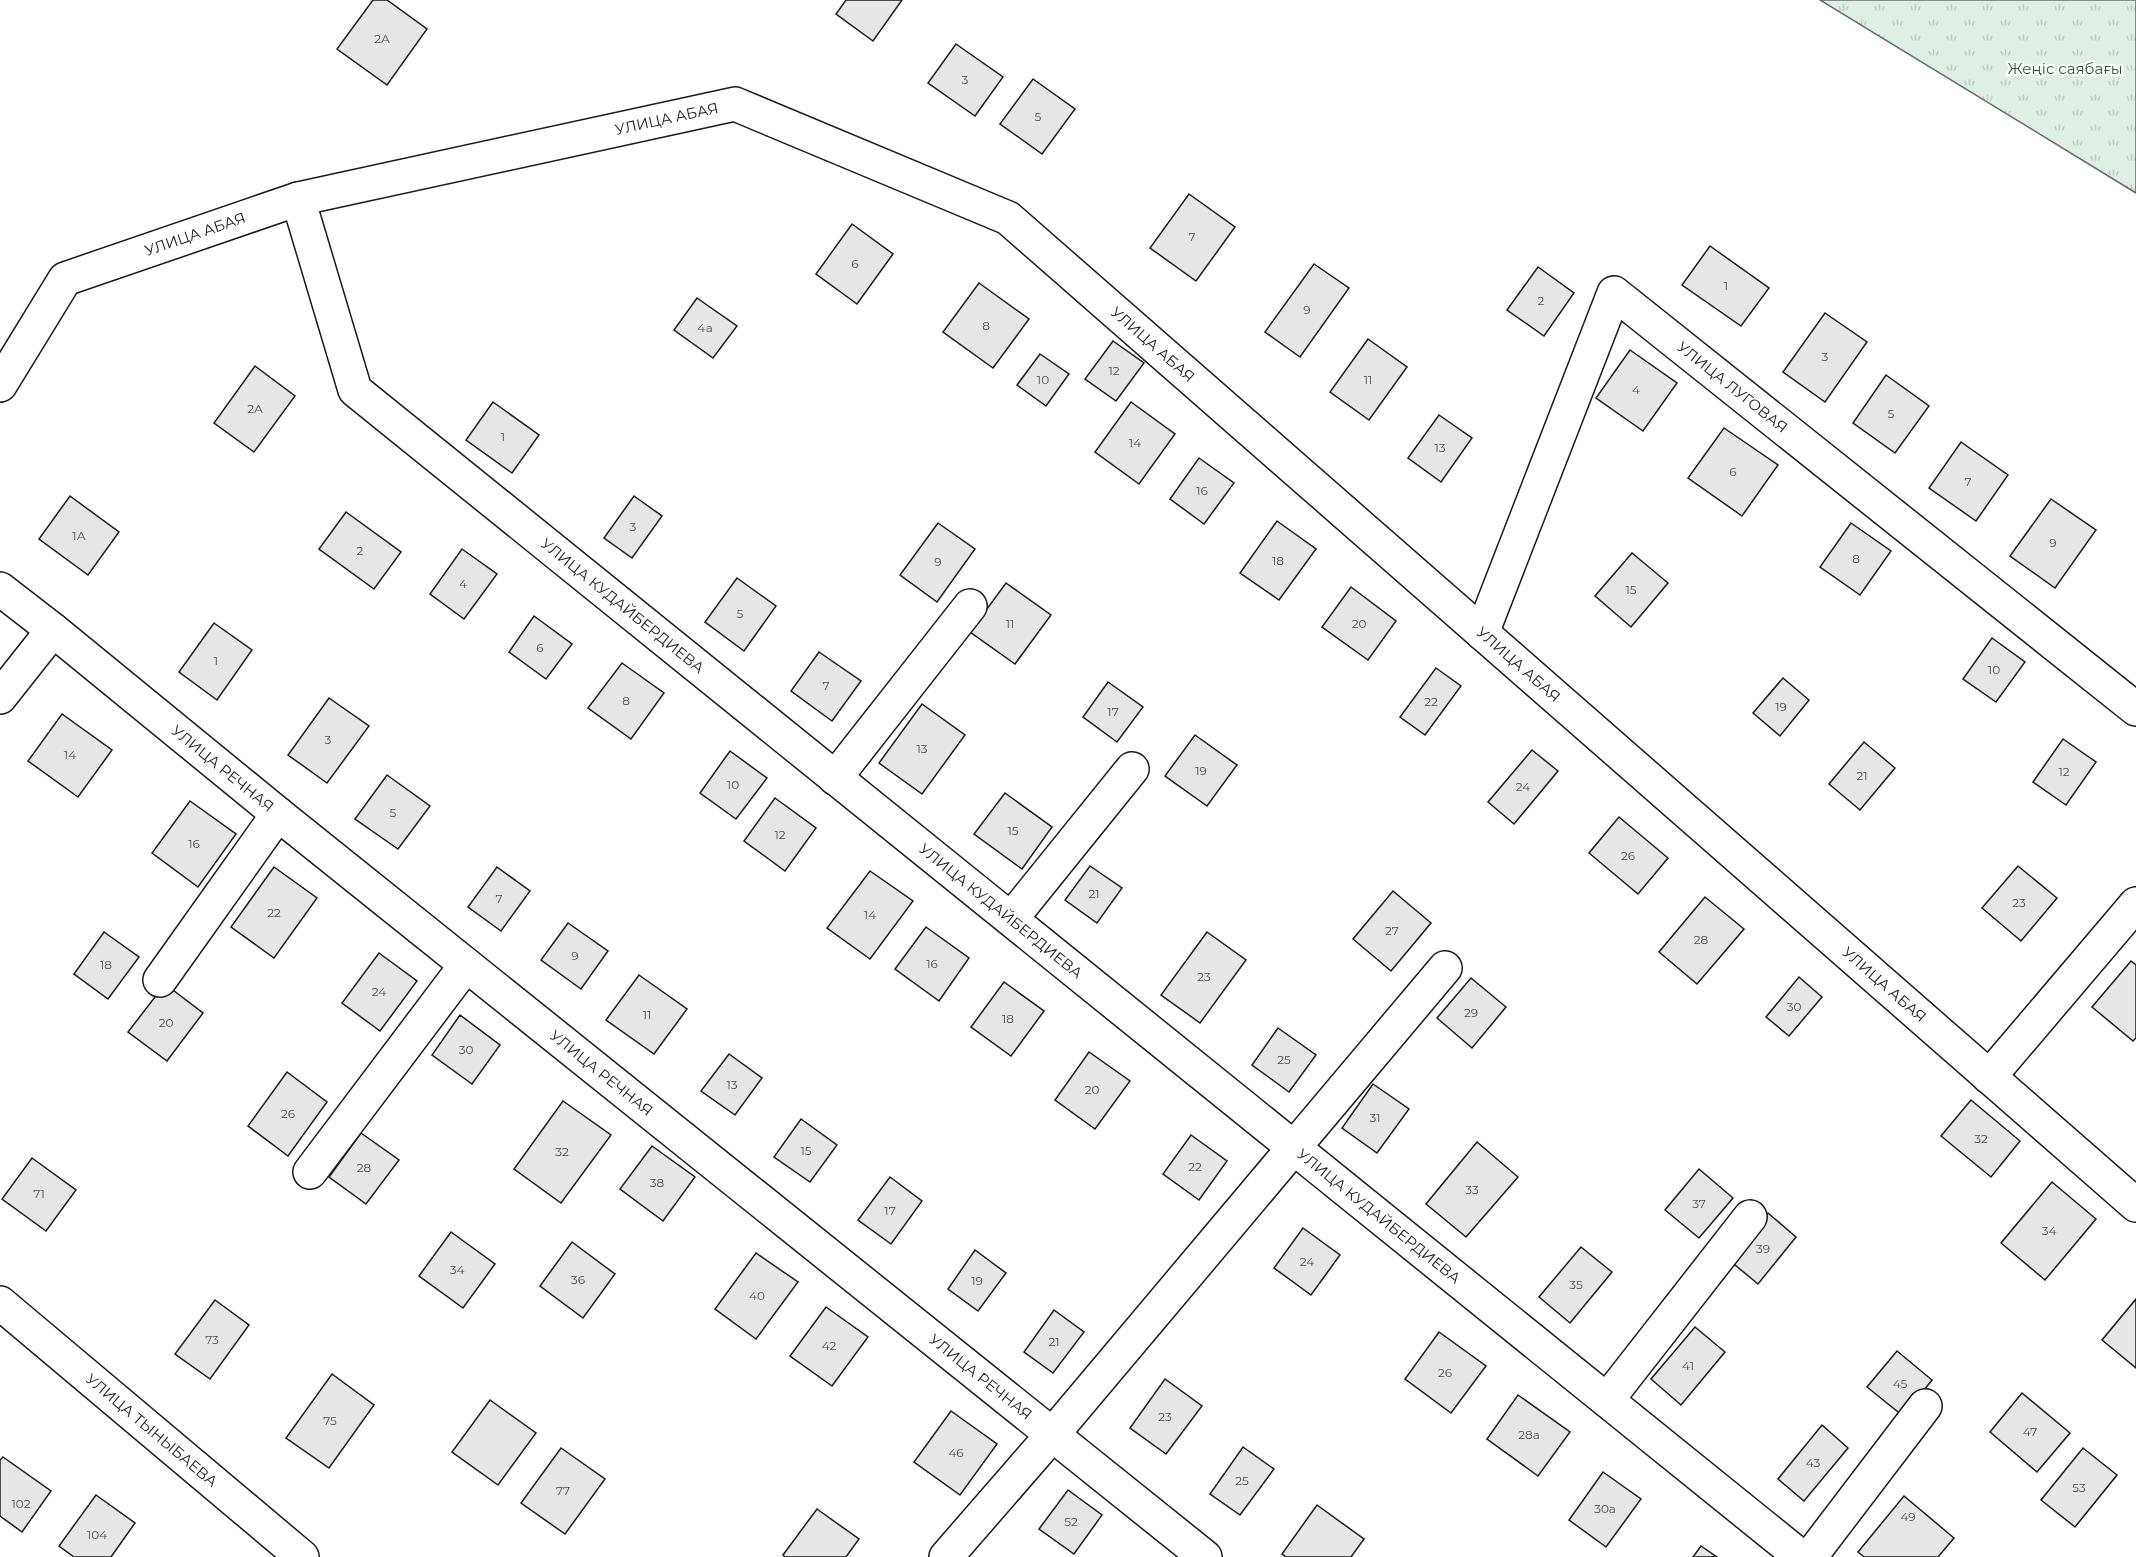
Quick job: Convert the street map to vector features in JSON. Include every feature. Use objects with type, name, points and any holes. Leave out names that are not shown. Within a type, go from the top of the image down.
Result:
[{"type":"street","name":"УЛИЦА АБАЯ","points":[[0,385],[65,279],[298,199],[735,104],[1008,219],[2136,1205]]},
{"type":"street","name":"УЛИЦА КУДАЙБЕРДИЕВА","points":[[298,199],[356,390],[1801,1557]]},
{"type":"street","name":"УЛИЦА ЛУГОВАЯ","points":[[1482,633],[1614,293],[2136,709]]},
{"type":"street","name":"УЛИЦА РЕЧНАЯ","points":[[0,589],[1205,1557]]},
{"type":"street","points":[[836,778],[970,606]]},
{"type":"street","points":[[0,697],[53,630]]},
{"type":"street","points":[[1011,919],[1132,769]]},
{"type":"street","points":[[160,980],[278,814]]},
{"type":"street","points":[[1989,1077],[2136,904]]},
{"type":"street","points":[[310,1172],[466,965]]},
{"type":"street","points":[[946,1557],[1052,1435],[1445,968]]},
{"type":"street","points":[[1607,1400],[1750,1217]]},
{"type":"street","name":"УЛИЦА ТЫНЫБАЕВА","points":[[0,1303],[302,1557]]},
{"type":"street","points":[[1810,1557],[1925,1406]]},
{"type":"green space","name":"Жеңіс саябағы","points":[[1820,0],[2136,0],[2136,193]]},
{"type":"building","points":[[373,0],[387,0],[427,29],[387,85],[337,49]]},
{"type":"building","points":[[846,0],[902,0],[873,41],[836,14]]},
{"type":"building","points":[[956,44],[1003,77],[975,116],[928,83]]},
{"type":"building","points":[[1033,79],[1075,109],[1042,154],[1000,124]]},
{"type":"building","points":[[1189,194],[1235,227],[1196,281],[1150,248]]},
{"type":"building","points":[[852,224],[893,254],[857,304],[816,274]]},
{"type":"building","points":[[1710,246],[1769,288],[1741,326],[1682,285]]},
{"type":"building","points":[[1314,264],[1349,288],[1300,357],[1265,332]]},
{"type":"building","points":[[1538,267],[1574,293],[1544,336],[1507,310]]},
{"type":"building","points":[[979,283],[1029,319],[993,368],[943,332]]},
{"type":"building","points":[[697,298],[737,326],[713,358],[674,330]]},
{"type":"building","points":[[1825,313],[1867,342],[1825,402],[1783,372]]},
{"type":"building","points":[[1368,339],[1407,367],[1369,420],[1330,392]]},
{"type":"building","points":[[1113,341],[1144,363],[1116,401],[1085,379]]},
{"type":"building","points":[[1630,350],[1677,383],[1643,431],[1596,398]]},
{"type":"building","points":[[1040,354],[1069,374],[1046,406],[1017,385]]},
{"type":"building","points":[[255,366],[295,396],[254,452],[214,423]]},
{"type":"building","points":[[1886,375],[1929,406],[1895,453],[1853,423]]},
{"type":"building","points":[[493,402],[539,435],[512,473],[466,440]]},
{"type":"building","points":[[1131,402],[1175,434],[1139,484],[1095,452]]},
{"type":"building","points":[[1439,415],[1472,438],[1441,482],[1408,458]]},
{"type":"building","points":[[1724,428],[1778,465],[1742,516],[1688,478]]},
{"type":"building","points":[[1961,442],[2008,475],[1976,521],[1929,488]]},
{"type":"building","points":[[1199,458],[1234,483],[1204,524],[1170,499]]},
{"type":"building","points":[[70,496],[119,532],[88,575],[39,539]]},
{"type":"building","points":[[634,496],[662,516],[632,558],[604,538]]},
{"type":"building","points":[[2051,499],[2096,530],[2055,588],[2010,556]]},
{"type":"building","points":[[346,512],[401,552],[374,589],[319,549]]},
{"type":"building","points":[[1277,521],[1316,549],[1279,600],[1240,573]]},
{"type":"building","points":[[938,523],[975,549],[937,602],[900,575]]},
{"type":"building","points":[[1851,523],[1891,551],[1860,595],[1820,567]]},
{"type":"building","points":[[462,549],[497,574],[464,619],[430,594]]},
{"type":"building","points":[[1632,553],[1668,583],[1631,627],[1595,596]]},
{"type":"building","points":[[737,578],[776,606],[744,651],[705,622]]},
{"type":"building","points":[[1006,583],[1051,615],[1015,664],[970,632]]},
{"type":"building","points":[[1351,587],[1396,621],[1368,660],[1322,627]]},
{"type":"building","points":[[534,616],[572,644],[546,679],[509,652]]},
{"type":"building","points":[[214,623],[252,650],[217,700],[179,672]]},
{"type":"building","points":[[1992,638],[2025,662],[1996,702],[1963,679]]},
{"type":"building","points":[[819,652],[861,681],[832,721],[791,691]]},
{"type":"building","points":[[622,663],[664,693],[631,739],[588,708]]},
{"type":"building","points":[[1436,668],[1461,686],[1425,735],[1400,717]]},
{"type":"building","points":[[1783,678],[1809,700],[1780,736],[1753,713]]},
{"type":"building","points":[[1108,682],[1143,707],[1117,742],[1083,717]]},
{"type":"building","points":[[329,698],[369,726],[327,783],[288,755]]},
{"type":"building","points":[[922,704],[965,735],[922,794],[879,763]]},
{"type":"building","points":[[62,714],[112,750],[78,797],[28,761]]},
{"type":"building","points":[[1195,735],[1237,765],[1207,806],[1165,776]]},
{"type":"building","points":[[2063,739],[2096,762],[2066,805],[2033,782]]},
{"type":"building","points":[[1864,742],[1895,768],[1860,810],[1829,784]]},
{"type":"building","points":[[1532,750],[1558,771],[1514,824],[1488,802]]},
{"type":"building","points":[[730,751],[767,778],[736,819],[700,793]]},
{"type":"building","points":[[387,775],[430,806],[398,849],[355,819]]},
{"type":"building","points":[[1005,793],[1052,827],[1022,869],[974,834]]},
{"type":"building","points":[[775,798],[816,828],[785,871],[744,841]]},
{"type":"building","points":[[190,801],[236,834],[198,887],[152,853]]},
{"type":"building","points":[[1619,817],[1668,858],[1638,894],[1589,853]]},
{"type":"building","points":[[1090,866],[1122,888],[1097,923],[1065,900]]},
{"type":"building","points":[[2018,866],[2057,898],[2021,941],[1982,908]]},
{"type":"building","points":[[274,867],[317,898],[274,958],[231,927]]},
{"type":"building","points":[[497,867],[530,891],[501,931],[468,907]]},
{"type":"building","points":[[870,871],[913,901],[870,959],[827,928]]},
{"type":"building","points":[[1393,891],[1431,923],[1391,971],[1353,939]]},
{"type":"building","points":[[1705,897],[1744,929],[1697,984],[1659,952]]},
{"type":"building","points":[[568,923],[608,951],[581,989],[541,960]]},
{"type":"building","points":[[926,927],[969,958],[939,1001],[895,969]]},
{"type":"building","points":[[104,932],[139,957],[108,999],[74,974]]},
{"type":"building","points":[[1207,932],[1246,960],[1200,1023],[1161,995]]},
{"type":"building","points":[[379,953],[417,981],[380,1031],[342,1003]]},
{"type":"building","points":[[2131,961],[2136,965],[2136,1038],[2133,1041],[2092,1007]]},
{"type":"building","points":[[639,975],[687,1009],[654,1054],[606,1020]]},
{"type":"building","points":[[1799,977],[1822,997],[1789,1036],[1766,1017]]},
{"type":"building","points":[[1471,978],[1506,1007],[1472,1048],[1437,1018]]},
{"type":"building","points":[[1004,982],[1044,1011],[1011,1056],[971,1027]]},
{"type":"building","points":[[165,984],[203,1013],[167,1061],[128,1032]]},
{"type":"building","points":[[460,1015],[500,1045],[472,1084],[432,1055]]},
{"type":"building","points":[[1278,1028],[1316,1055],[1289,1092],[1252,1065]]},
{"type":"building","points":[[1089,1052],[1130,1081],[1095,1129],[1055,1100]]},
{"type":"building","points":[[729,1054],[762,1078],[735,1115],[701,1091]]},
{"type":"building","points":[[287,1072],[327,1102],[288,1156],[248,1126]]},
{"type":"building","points":[[1373,1084],[1409,1109],[1377,1153],[1342,1128]]},
{"type":"building","points":[[1971,1100],[2020,1141],[1991,1177],[1941,1136]]},
{"type":"building","points":[[563,1101],[611,1135],[561,1203],[514,1169]]},
{"type":"building","points":[[801,1119],[837,1145],[810,1182],[774,1157]]},
{"type":"building","points":[[361,1133],[399,1160],[366,1204],[329,1177]]},
{"type":"building","points":[[1191,1135],[1227,1161],[1199,1200],[1163,1174]]},
{"type":"building","points":[[1477,1142],[1518,1177],[1466,1237],[1426,1204]]},
{"type":"building","points":[[652,1146],[695,1177],[663,1221],[620,1189]]},
{"type":"building","points":[[32,1158],[76,1190],[46,1231],[2,1199]]},
{"type":"building","points":[[1699,1169],[1733,1198],[1699,1238],[1665,1210]]},
{"type":"building","points":[[890,1177],[922,1201],[891,1244],[858,1220]]},
{"type":"building","points":[[2052,1182],[2096,1219],[2045,1280],[2001,1243]]},
{"type":"building","points":[[1768,1213],[1796,1237],[1758,1284],[1729,1260]]},
{"type":"building","points":[[1303,1228],[1340,1255],[1311,1295],[1274,1268]]},
{"type":"building","points":[[451,1232],[495,1264],[463,1308],[419,1276]]},
{"type":"building","points":[[572,1242],[615,1274],[583,1318],[540,1286]]},
{"type":"building","points":[[1581,1247],[1612,1272],[1570,1323],[1539,1297]]},
{"type":"building","points":[[975,1250],[1006,1273],[978,1311],[948,1289]]},
{"type":"building","points":[[756,1253],[798,1282],[756,1339],[715,1309]]},
{"type":"building","points":[[2136,1299],[2136,1368],[2102,1340]]},
{"type":"building","points":[[215,1300],[249,1325],[210,1379],[175,1354]]},
{"type":"building","points":[[826,1307],[868,1337],[832,1386],[790,1356]]},
{"type":"building","points":[[1054,1310],[1084,1332],[1053,1373],[1024,1352]]},
{"type":"building","points":[[1695,1327],[1725,1352],[1681,1405],[1651,1379]]},
{"type":"building","points":[[1439,1332],[1486,1366],[1451,1413],[1405,1379]]},
{"type":"building","points":[[1897,1351],[1932,1380],[1903,1416],[1867,1387]]},
{"type":"building","points":[[332,1374],[374,1405],[329,1468],[286,1438]]},
{"type":"building","points":[[1165,1379],[1202,1406],[1166,1454],[1130,1428]]},
{"type":"building","points":[[2022,1393],[2070,1433],[2037,1472],[1990,1432]]},
{"type":"building","points":[[1518,1395],[1570,1432],[1538,1476],[1487,1439]]},
{"type":"building","points":[[490,1400],[536,1433],[498,1485],[452,1452]]},
{"type":"building","points":[[951,1411],[997,1444],[960,1495],[914,1462]]},
{"type":"building","points":[[1822,1425],[1848,1448],[1804,1501],[1778,1479]]},
{"type":"building","points":[[1243,1447],[1274,1469],[1240,1515],[1210,1494]]},
{"type":"building","points":[[561,1448],[605,1479],[565,1534],[521,1503]]},
{"type":"building","points":[[2083,1448],[2117,1475],[2075,1527],[2041,1500]]},
{"type":"building","points":[[3,1457],[51,1491],[22,1532],[0,1516],[0,1460]]},
{"type":"building","points":[[1603,1472],[1641,1499],[1606,1547],[1569,1520]]},
{"type":"building","points":[[1068,1490],[1102,1515],[1074,1554],[1039,1529]]},
{"type":"building","points":[[96,1495],[135,1523],[111,1557],[74,1557],[59,1546]]},
{"type":"building","points":[[1904,1496],[1954,1538],[1938,1557],[1864,1557],[1858,1552]]},
{"type":"building","points":[[1317,1505],[1364,1539],[1351,1557],[1286,1557],[1282,1554]]},
{"type":"building","points":[[817,1509],[859,1539],[846,1557],[785,1557],[783,1555]]},
{"type":"building","points":[[1701,1546],[1717,1557],[1693,1557]]}]
